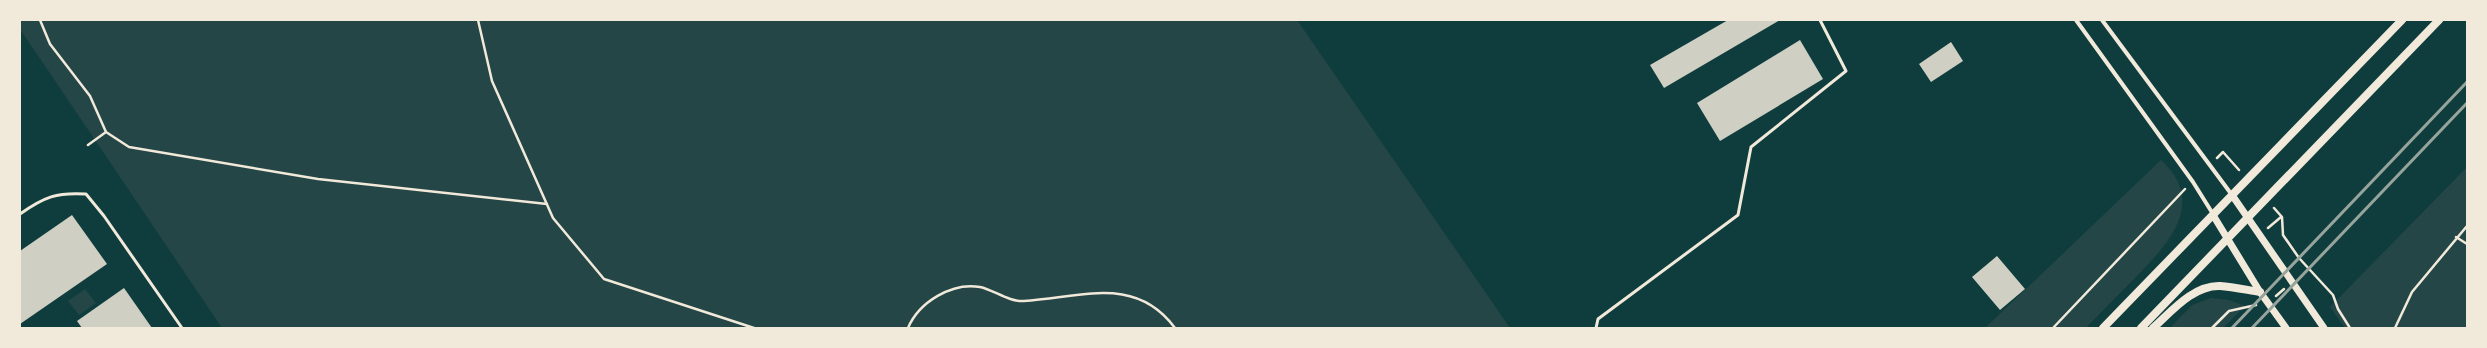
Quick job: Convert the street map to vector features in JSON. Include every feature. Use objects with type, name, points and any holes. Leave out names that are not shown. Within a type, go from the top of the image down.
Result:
[{"type":"main road","points":[[2103,328],[2402,20]]},
{"type":"main road","points":[[2141,328],[2439,20]]},
{"type":"main road","points":[[2153,328],[2184,299],[2202,290],[2218,286],[2260,292]]},
{"type":"street","points":[[2076,20],[2192,182],[2260,292],[2286,328]]},
{"type":"street","points":[[2102,20],[2232,195],[2324,328]]},
{"type":"lane","points":[[1596,328],[1598,319],[1738,215],[1751,147],[1846,71],[1820,20]]},
{"type":"lane","points":[[20,214],[35,204],[64,192],[86,194],[104,216],[182,328]]},
{"type":"path","points":[[40,20],[50,44],[90,96],[106,132],[129,147],[318,179],[547,204]]},
{"type":"path","points":[[478,20],[492,81],[553,218],[604,279],[754,328]]},
{"type":"path","points":[[88,145],[106,132]]},
{"type":"path","points":[[2053,328],[2182,192]]},
{"type":"path","points":[[2282,217],[2283,235],[2299,258],[2333,295],[2338,309],[2350,328]]},
{"type":"path","points":[[2395,328],[2412,292],[2456,237],[2467,226]]},
{"type":"path","points":[[2456,237],[2467,244]]},
{"type":"path","points":[[908,328],[933,298],[962,286],[980,287],[1021,301],[1090,292],[1136,296],[1165,315],[1175,328]]},
{"type":"shaded area","points":[[20,20],[1297,20],[1510,328],[222,328],[20,29]]},
{"type":"shaded area","points":[[2161,160],[2175,176],[2181,192],[2182,207],[2178,222],[2170,237],[2148,265],[2086,328],[1985,328]]},
{"type":"shaded area","points":[[2467,167],[2467,328],[2345,328],[2330,307]]},
{"type":"shaded area","points":[[85,289],[96,303],[79,315],[68,301]]},
{"type":"shaded area","points":[[2211,298],[2229,300],[2245,306],[2223,328],[2170,328],[2192,305]]},
{"type":"building","points":[[1728,20],[1780,20],[1664,88],[1650,65]]},
{"type":"building","points":[[1800,40],[1823,79],[1720,141],[1697,103]]},
{"type":"building","points":[[1951,42],[1963,61],[1931,82],[1919,64]]},
{"type":"building","points":[[72,215],[107,264],[20,324],[20,251]]},
{"type":"building","points":[[1997,256],[2025,289],[2000,310],[1972,277]]},
{"type":"building","points":[[124,288],[152,328],[82,328],[77,321]]},
{"type":"railway","points":[[2232,328],[2467,82]]},
{"type":"railway","points":[[2252,328],[2467,103]]}]
